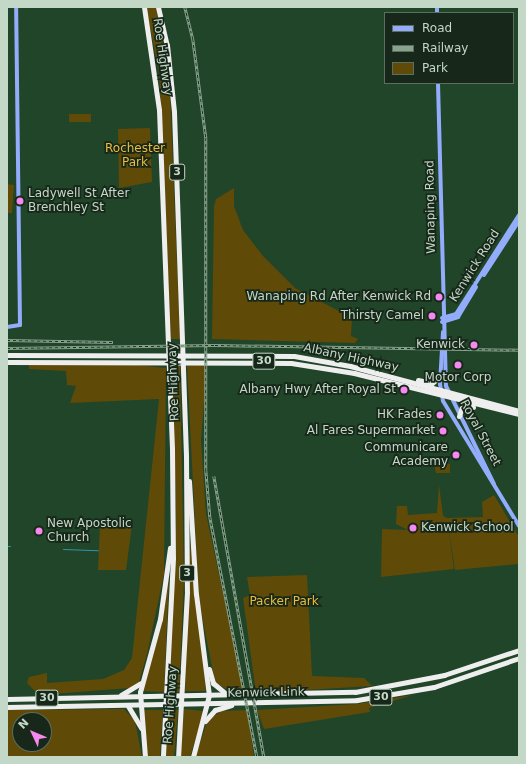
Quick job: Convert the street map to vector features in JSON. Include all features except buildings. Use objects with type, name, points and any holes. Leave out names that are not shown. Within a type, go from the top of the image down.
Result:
[{"type":"highway","name":"Roe Highway","points":[[144,7],[159,110],[172,530],[163,757]]},
{"type":"highway","name":"Roe Highway","points":[[158,7],[167,46],[174,112],[186,456],[187,592],[178,757]]},
{"type":"highway","name":"Albany Highway","points":[[7,355],[306,358],[407,381],[519,411]]},
{"type":"highway","name":"Albany Highway","points":[[7,362],[159,357]]},
{"type":"highway","name":"Albany Highway","points":[[217,357],[311,365],[519,414]]},
{"type":"highway","points":[[407,381],[432,383],[440,376]]},
{"type":"highway","points":[[459,416],[460,409],[465,406],[499,410]]},
{"type":"highway","points":[[186,456],[209,695],[208,704],[193,757]]},
{"type":"highway","points":[[145,757],[140,705],[141,683],[160,619],[172,530]]},
{"type":"highway","points":[[204,646],[213,683],[221,692],[231,695]]},
{"type":"highway","name":"Kenwick Link","points":[[7,699],[140,695],[256,695],[389,687],[444,675],[519,650]]},
{"type":"highway","name":"Kenwick Link","points":[[7,707],[128,706],[357,700],[401,694],[456,680],[519,658]]},
{"type":"highway","points":[[120,696],[141,683]]},
{"type":"highway","points":[[197,743],[210,714],[244,703]]},
{"type":"highway","points":[[128,706],[142,730]]},
{"type":"main road","points":[[7,327],[20,327],[16,7]]},
{"type":"main road","name":"Wanaping Road","points":[[438,84],[442,320],[447,360],[447,391]]},
{"type":"main road","name":"Kenwick Road","points":[[442,320],[457,312],[519,216]]},
{"type":"main road","name":"Kenwick Road","points":[[442,320],[460,315],[519,221]]},
{"type":"main road","name":"Wanaping Road","points":[[442,396],[440,366],[443,332]]},
{"type":"main road","points":[[440,366],[447,360],[441,356]]},
{"type":"main road","name":"Royal Street","points":[[447,391],[494,484]]},
{"type":"main road","name":"Royal Street","points":[[442,396],[519,526]]},
{"type":"green space","points":[[146,7],[157,7],[170,91],[180,339],[171,339],[159,72]]},
{"type":"green space","points":[[69,114],[91,114],[91,122],[69,122]]},
{"type":"green space","name":"Rochester Park","points":[[150,128],[152,182],[119,188],[118,129]]},
{"type":"green space","points":[[7,184],[14,185],[12,213],[7,213]]},
{"type":"green space","points":[[234,188],[234,206],[243,230],[263,256],[295,288],[352,318],[351,336],[358,339],[355,343],[212,339],[214,207],[216,199]]},
{"type":"green space","points":[[127,364],[166,368],[164,574],[147,654],[139,682],[130,688],[39,695],[27,683],[29,677],[47,673],[47,683],[103,679],[124,670],[132,658],[159,399],[70,403],[76,386],[67,385],[66,371],[29,369],[29,365]]},
{"type":"green space","points":[[172,365],[180,365],[184,580],[179,692],[169,692],[176,513]]},
{"type":"green space","points":[[207,365],[201,440],[206,514],[244,691],[228,690],[215,682],[199,601],[187,366]]},
{"type":"green space","points":[[434,464],[450,464],[450,473],[436,473]]},
{"type":"green space","points":[[439,485],[443,516],[447,518],[483,517],[482,502],[494,495],[519,537],[519,564],[455,570],[449,531],[445,532],[449,532],[454,569],[381,577],[382,529],[408,530],[396,524],[397,506],[407,506],[408,515],[437,513]]},
{"type":"green space","points":[[100,525],[132,525],[126,570],[98,570]]},
{"type":"green space","points":[[190,542],[206,691],[185,691]]},
{"type":"green space","name":"Packer Park","points":[[307,575],[312,676],[364,678],[372,686],[256,693],[243,598],[250,595],[247,577]]},
{"type":"green space","points":[[169,578],[164,692],[144,691],[143,689]]},
{"type":"green space","points":[[413,695],[369,708],[370,712],[264,729],[257,710],[357,704]]},
{"type":"green space","points":[[124,709],[135,721],[142,757],[7,757],[7,710]]},
{"type":"green space","points":[[184,709],[204,711],[190,757],[180,757]]},
{"type":"green space","points":[[142,710],[163,710],[160,757],[148,757]]},
{"type":"green space","points":[[178,710],[174,757],[165,757],[169,711]]},
{"type":"green space","points":[[247,710],[254,757],[195,757],[208,719],[222,711]]},
{"type":"waterway","points":[[63,549],[98,550]]},
{"type":"railway","points":[[185,7],[193,39],[206,138],[206,470],[210,517],[257,757]]},
{"type":"railway","points":[[7,340],[113,342]]},
{"type":"railway","points":[[7,348],[215,345],[519,350]]},
{"type":"railway","points":[[214,476],[264,757]]},
{"type":"place","name":"Ladywell St After Brenchley St","points":[[20,201]]},
{"type":"place","name":"Wanaping Rd After Kenwick Rd","points":[[439,297]]},
{"type":"place","name":"Thirsty Camel","points":[[432,316]]},
{"type":"place","name":"Kenwick","points":[[474,345]]},
{"type":"place","name":"Motor Corp","points":[[458,365]]},
{"type":"place","name":"Albany Hwy After Royal St","points":[[404,390]]},
{"type":"place","name":"HK Fades","points":[[440,415]]},
{"type":"place","name":"Al Fares Supermarket","points":[[443,431]]},
{"type":"place","name":"Communicare Academy","points":[[456,455]]},
{"type":"place","name":"Kenwick School","points":[[413,528]]},
{"type":"place","name":"New Apostolic Church","points":[[39,531]]}]
